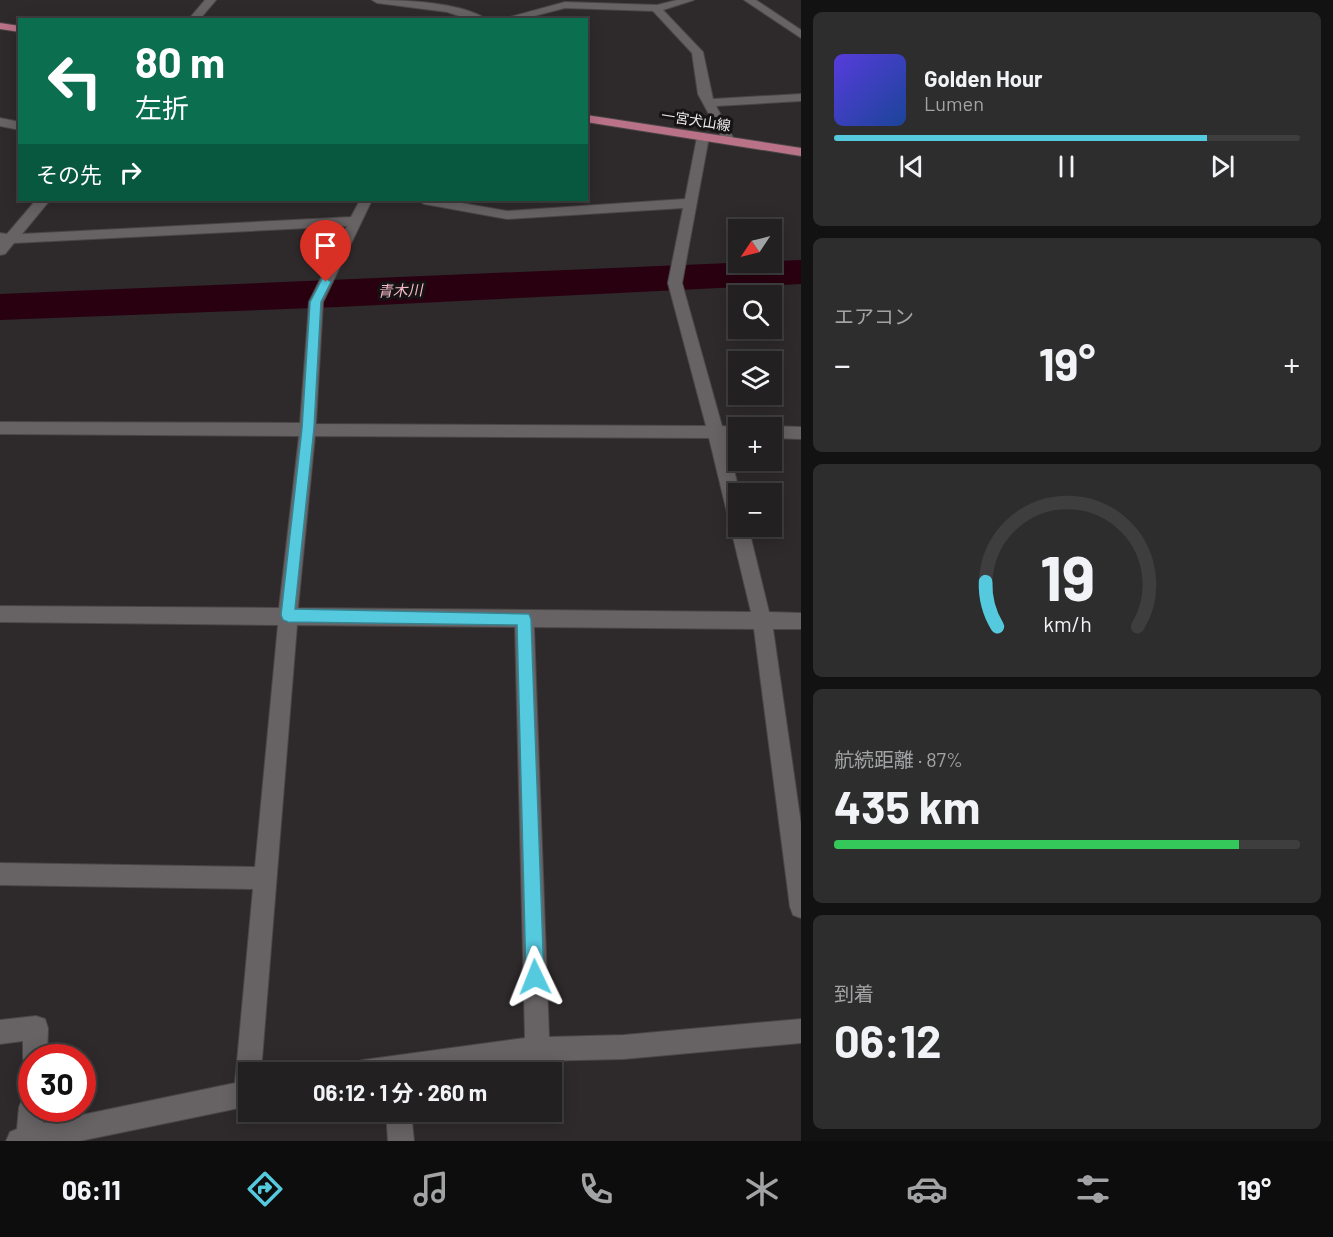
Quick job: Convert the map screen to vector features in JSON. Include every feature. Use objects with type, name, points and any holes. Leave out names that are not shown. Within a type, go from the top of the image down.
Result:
[{"type":"main road","points":[[0,26],[18,29]]},
{"type":"main road","name":"一宮犬山線","points":[[588,118],[801,152]]},
{"type":"street","points":[[195,18],[211,0]]},
{"type":"street","points":[[377,0],[448,9],[459,16]]},
{"type":"street","points":[[455,0],[459,16]]},
{"type":"street","points":[[512,18],[565,5],[657,8],[689,0]]},
{"type":"street","points":[[749,0],[801,35]]},
{"type":"street","points":[[657,8],[659,13],[697,52],[708,103],[729,141]]},
{"type":"street","points":[[708,103],[801,97]]},
{"type":"street","points":[[0,122],[18,126]]},
{"type":"street","points":[[703,137],[675,283],[728,483]]},
{"type":"street","points":[[0,251],[5,238],[42,201]]},
{"type":"street","points":[[250,1062],[288,615],[308,428],[316,302],[365,201]]},
{"type":"street","points":[[430,201],[507,215],[692,203]]},
{"type":"street","points":[[5,238],[355,221]]},
{"type":"street","points":[[0,428],[728,432]]},
{"type":"street","points":[[782,432],[801,433]]},
{"type":"street","points":[[742,537],[762,620],[794,810],[801,907]]},
{"type":"street","points":[[0,614],[801,621]]},
{"type":"street","points":[[524,619],[537,1049]]},
{"type":"street","points":[[0,873],[265,878]]},
{"type":"street","points":[[0,1032],[36,1028],[35,1044]]},
{"type":"street","points":[[450,1062],[537,1049],[624,1047],[801,1031]]},
{"type":"street","points":[[29,1122],[26,1140],[238,1095]]},
{"type":"street","points":[[400,1122],[401,1141]]},
{"type":"waterway","name":"青木川","points":[[0,307],[801,272]]},
{"type":"route","points":[[326,282],[316,302],[308,428],[288,615],[524,619],[535,977]]}]
